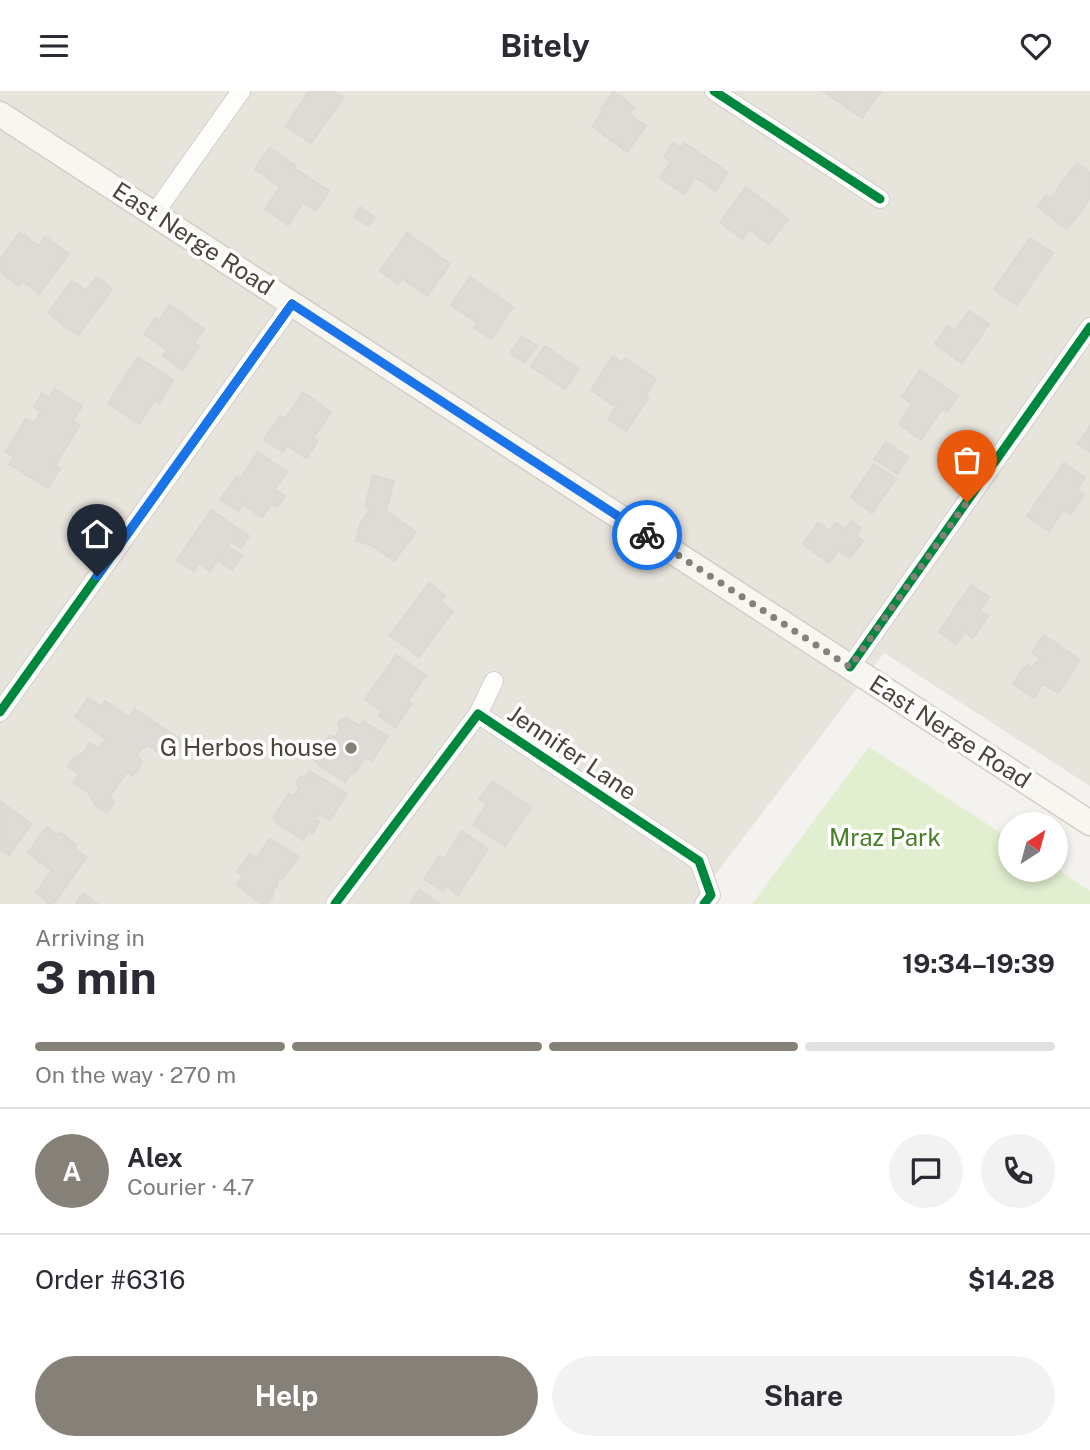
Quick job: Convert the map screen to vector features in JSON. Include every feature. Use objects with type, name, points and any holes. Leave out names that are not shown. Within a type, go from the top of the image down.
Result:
[{"type":"main road","name":"East Nerge Road","points":[[0,114],[1090,823]]},
{"type":"street","points":[[154,214],[241,91]]},
{"type":"street","points":[[714,91],[880,199]]},
{"type":"street","points":[[0,712],[292,304]]},
{"type":"street","points":[[850,667],[1090,327]]},
{"type":"street","points":[[478,714],[494,681]]},
{"type":"street","name":"Jennifer Lane","points":[[335,904],[478,714],[699,861],[711,895],[704,904]]},
{"type":"shaded area","points":[[0,91],[1090,91],[1090,786],[884,653],[693,904],[0,904]]},
{"type":"green space","name":"Mraz Park","points":[[869,747],[998,831],[998,882],[1068,882],[1068,877],[1090,891],[1090,904],[752,904]]},
{"type":"building","points":[[309,91],[332,91],[343,98],[311,143],[286,126]]},
{"type":"building","points":[[823,91],[881,91],[862,118]]},
{"type":"building","points":[[614,92],[634,107],[629,114],[646,126],[627,152],[592,126]]},
{"type":"building","points":[[673,143],[681,148],[684,143],[728,172],[716,191],[695,177],[684,194],[660,178],[671,162],[664,157]]},
{"type":"building","points":[[270,148],[329,191],[316,211],[303,202],[288,225],[265,209],[280,187],[255,169]]},
{"type":"building","points":[[1077,163],[1090,173],[1090,198],[1067,229],[1038,207],[1046,195],[1051,198]]},
{"type":"building","points":[[746,187],[788,219],[769,244],[749,229],[742,239],[720,222]]},
{"type":"building","points":[[360,207],[375,217],[369,226],[354,217]]},
{"type":"building","points":[[20,232],[39,246],[45,237],[69,254],[39,294],[23,281],[19,286],[0,272],[0,259]]},
{"type":"building","points":[[407,233],[450,264],[427,296],[402,278],[398,284],[380,271]]},
{"type":"building","points":[[1030,238],[1053,253],[1017,305],[994,289]]},
{"type":"building","points":[[96,277],[112,289],[78,335],[48,313],[72,281],[86,291]]},
{"type":"building","points":[[470,277],[513,307],[491,339],[474,328],[477,323],[451,305]]},
{"type":"building","points":[[170,305],[204,329],[194,343],[199,346],[183,370],[163,356],[167,350],[144,334],[155,318],[159,321]]},
{"type":"building","points":[[969,311],[989,324],[962,363],[935,344],[947,326],[955,331]]},
{"type":"building","points":[[522,336],[537,346],[524,363],[510,353]]},
{"type":"building","points":[[545,346],[579,369],[565,389],[531,366]]},
{"type":"building","points":[[613,356],[622,362],[625,358],[656,379],[646,394],[649,397],[626,431],[608,419],[616,407],[591,390]]},
{"type":"building","points":[[138,357],[173,380],[159,403],[155,400],[139,424],[108,403]]},
{"type":"building","points":[[920,370],[958,396],[947,412],[942,409],[921,440],[899,424],[912,404],[902,397]]},
{"type":"building","points":[[55,389],[82,406],[73,421],[80,425],[55,465],[60,469],[48,488],[9,464],[14,457],[6,452],[26,419],[34,423],[41,412],[34,407],[42,393],[49,398]]},
{"type":"building","points":[[303,392],[331,412],[313,438],[318,441],[306,458],[287,445],[283,452],[264,440],[280,416],[285,419]]},
{"type":"building","points":[[1090,426],[1090,452],[1078,443]]},
{"type":"building","points":[[886,442],[908,457],[897,474],[874,459]]},
{"type":"building","points":[[258,452],[287,472],[275,489],[285,496],[277,507],[272,504],[262,517],[243,504],[238,511],[220,499],[237,476],[240,478]]},
{"type":"building","points":[[1064,463],[1085,478],[1077,490],[1084,494],[1071,514],[1064,509],[1049,531],[1027,516]]},
{"type":"building","points":[[874,464],[896,479],[872,513],[851,497]]},
{"type":"building","points":[[373,475],[394,481],[386,511],[416,532],[394,561],[371,545],[356,541],[360,524],[370,510],[365,506]]},
{"type":"building","points":[[211,510],[249,536],[241,548],[230,541],[227,546],[242,556],[232,570],[218,560],[210,571],[199,563],[194,571],[177,560]]},
{"type":"building","points":[[851,521],[861,528],[856,536],[863,541],[850,558],[838,550],[829,563],[803,544],[818,523],[830,531],[836,523],[845,529]]},
{"type":"building","points":[[429,583],[445,595],[441,602],[453,611],[419,657],[390,635]]},
{"type":"building","points":[[971,585],[989,597],[980,610],[988,616],[973,638],[965,632],[956,644],[939,632]]},
{"type":"building","points":[[1044,635],[1080,660],[1058,693],[1043,684],[1034,698],[1013,684],[1027,664],[1032,668],[1040,658],[1032,653]]},
{"type":"building","points":[[396,655],[426,675],[408,701],[412,704],[395,727],[379,716],[382,711],[365,699]]},
{"type":"building","points":[[88,698],[101,707],[105,701],[129,717],[135,709],[184,742],[175,754],[167,758],[149,745],[141,749],[137,755],[142,763],[133,776],[127,772],[110,796],[114,803],[107,813],[95,805],[89,793],[73,782],[79,774],[68,766],[90,743],[99,749],[106,739],[75,717]]},
{"type":"building","name":"G Herbos house","points":[[347,718],[360,726],[363,721],[388,736],[372,761],[365,757],[345,782],[314,760],[330,735],[335,738],[340,730],[338,724],[341,720]]},
{"type":"building","points":[[310,771],[347,794],[330,820],[320,813],[315,820],[319,822],[313,833],[309,830],[303,840],[273,818],[289,793],[294,796],[299,788],[296,782]]},
{"type":"building","points":[[492,781],[531,807],[505,846],[473,825],[487,804],[479,799]]},
{"type":"building","points":[[0,801],[32,824],[9,855],[0,849]]},
{"type":"building","points":[[47,827],[58,835],[60,832],[76,845],[74,848],[87,857],[53,904],[36,893],[52,871],[28,853]]},
{"type":"building","points":[[462,831],[488,849],[458,895],[446,886],[443,891],[424,879],[439,856],[444,859]]},
{"type":"building","points":[[270,839],[299,857],[276,883],[278,884],[272,892],[273,896],[267,903],[262,904],[237,885],[243,876],[237,871],[250,854],[256,858]]},
{"type":"building","points":[[419,890],[440,904],[410,904]]},
{"type":"building","points":[[83,893],[98,904],[76,904]]},
{"type":"cycle path","points":[[714,91],[880,199]]},
{"type":"cycle path","points":[[0,712],[292,304]]},
{"type":"cycle path","points":[[850,667],[1090,327]]},
{"type":"cycle path","points":[[335,904],[478,714],[699,861],[711,895],[704,904]]},
{"type":"way so far","points":[[647,535],[850,667],[967,502]]},
{"type":"place","name":"G Herbos house","points":[[351,748]]},
{"type":"route","points":[[97,576],[292,304],[647,535]]}]
